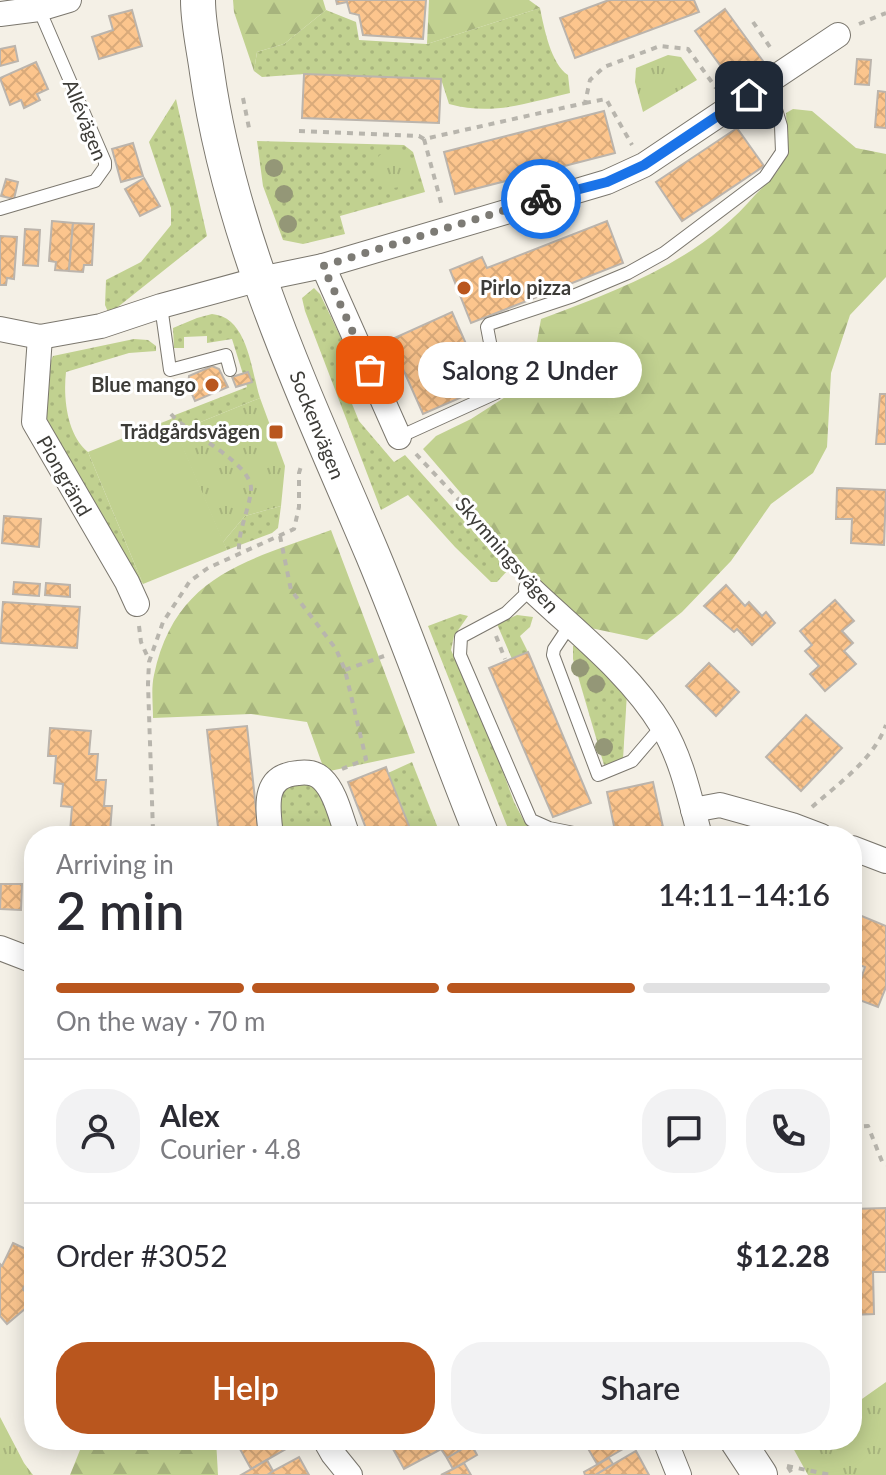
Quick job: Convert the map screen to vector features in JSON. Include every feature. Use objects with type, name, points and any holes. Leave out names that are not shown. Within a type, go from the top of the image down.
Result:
[{"type":"street","points":[[0,14],[39,9],[69,0]]},
{"type":"street","name":"Sockenvägen","points":[[198,0],[214,121],[230,191],[260,279],[325,447],[373,555],[478,826]]},
{"type":"street","points":[[0,329],[40,337],[101,326],[260,279],[323,266],[607,182],[644,165],[838,35]]},
{"type":"street","points":[[323,266],[399,437]]},
{"type":"street","name":"Piongränd","points":[[40,337],[34,422],[137,604]]},
{"type":"street","name":"Skymningsvägen","points":[[531,589],[641,696],[673,748],[697,826]]},
{"type":"street","points":[[271,826],[269,795],[277,778],[285,774],[304,773],[321,778],[331,793],[344,826]]},
{"type":"street","points":[[693,810],[720,805],[792,825]]},
{"type":"street","points":[[862,852],[886,861]]},
{"type":"street","points":[[0,948],[24,957]]},
{"type":"street","points":[[331,1450],[350,1475]]},
{"type":"street","points":[[669,1450],[679,1475]]},
{"type":"street","points":[[749,1450],[773,1470]]},
{"type":"lane","name":"Allévägen","points":[[0,209],[95,181],[105,167],[39,9]]},
{"type":"lane","points":[[399,437],[496,393],[499,389],[487,327],[489,324],[573,296],[628,273],[664,253],[770,172],[782,152],[781,126],[768,83]]},
{"type":"lane","points":[[161,306],[170,370],[226,355],[230,370]]},
{"type":"lane","points":[[531,589],[506,613],[461,637],[460,655],[531,820],[544,826]]},
{"type":"lane","points":[[570,625],[553,655],[598,775],[632,761],[662,726]]},
{"type":"path","points":[[838,35],[886,13]]},
{"type":"path","points":[[753,22],[778,59]]},
{"type":"path","points":[[585,103],[590,80],[604,67],[660,46],[688,49],[730,108]]},
{"type":"path","points":[[241,88],[251,139]]},
{"type":"path","points":[[299,131],[419,136],[424,139],[606,99],[636,152]]},
{"type":"path","points":[[424,139],[443,211]]},
{"type":"path","points":[[171,414],[244,470],[251,488],[238,536],[239,553]]},
{"type":"path","name":"Skymningsvägen","points":[[399,437],[444,483],[531,589]]},
{"type":"path","points":[[149,662],[163,622],[185,588],[208,568],[294,529],[303,461]]},
{"type":"path","points":[[280,536],[291,590],[336,649],[345,670],[366,759],[321,778]]},
{"type":"path","points":[[137,604],[141,642],[149,662],[153,826]]},
{"type":"path","points":[[491,622],[505,659]]},
{"type":"path","points":[[345,670],[366,660],[391,654]]},
{"type":"path","points":[[792,825],[870,754],[886,725]]},
{"type":"path","points":[[862,1126],[868,1126],[886,1165]]},
{"type":"path","points":[[773,1470],[831,1475]]},
{"type":"green space","points":[[233,0],[323,0],[326,10],[284,44],[257,52],[254,71],[234,12]]},
{"type":"green space","points":[[429,0],[529,0],[540,8],[427,44]]},
{"type":"green space","points":[[540,8],[553,54],[568,75],[570,93],[524,104],[480,109],[449,104],[441,79],[304,74],[262,77],[254,71],[257,52],[284,44],[326,10],[356,22],[359,40],[427,44]]},
{"type":"green space","points":[[668,55],[681,57],[697,80],[643,112],[635,82],[636,68]]},
{"type":"green space","points":[[176,99],[207,236],[109,314],[105,305],[106,280],[141,262],[171,225],[171,208],[149,142]]},
{"type":"green space","points":[[793,109],[812,111],[856,148],[886,154],[886,277],[850,315],[831,373],[827,447],[813,473],[771,504],[731,561],[682,612],[647,640],[586,627],[520,562],[423,449],[436,436],[471,419],[530,381],[541,319],[657,270],[710,238],[734,217],[780,167],[786,147],[786,113]]},
{"type":"green space","points":[[257,141],[404,145],[413,152],[425,192],[340,216],[345,234],[303,244],[283,240],[263,186]]},
{"type":"green space","points":[[393,150],[407,155],[412,169],[407,183],[393,188],[379,183],[374,169],[379,155]]},
{"type":"green space","points":[[314,288],[320,294],[354,365],[339,372],[359,421],[394,462],[405,455],[508,570],[497,582],[491,582],[455,547],[408,495],[381,510],[305,311],[302,298]]},
{"type":"green space","points":[[212,314],[224,317],[241,335],[260,398],[176,432],[171,419],[175,415],[247,387],[232,339],[207,343],[207,336],[184,337],[184,348],[174,348],[173,328]]},
{"type":"green space","points":[[134,339],[148,340],[156,346],[156,351],[129,353],[66,372],[65,393],[75,436],[88,452],[143,584],[119,559],[54,437],[42,406],[47,370],[53,356]]},
{"type":"green space","points":[[260,398],[285,466],[281,506],[245,516],[223,542],[176,432]]},
{"type":"green space","points":[[171,419],[227,550],[143,584],[88,452]]},
{"type":"green space","points":[[281,506],[278,528],[272,533],[227,550],[223,542],[245,516]]},
{"type":"green space","points":[[331,530],[415,753],[325,772],[307,722],[251,714],[153,718],[153,680],[164,641],[197,593],[244,563]]},
{"type":"green space","points":[[460,614],[468,616],[454,636],[451,650],[494,747],[514,802],[524,821],[532,826],[507,826],[428,626]]},
{"type":"green space","points":[[517,615],[533,617],[530,627],[520,636],[528,652],[512,659],[497,624]]},
{"type":"green space","points":[[578,644],[627,693],[623,759],[604,765],[573,659],[573,646]]},
{"type":"green space","points":[[412,762],[437,826],[409,826],[388,773]]},
{"type":"green space","points":[[316,782],[338,826],[276,826],[278,787]]},
{"type":"green space","points":[[886,1382],[886,1475],[808,1475],[794,1450],[862,1450],[862,1399]]},
{"type":"green space","points":[[0,1417],[24,1463],[33,1475],[0,1475]]},
{"type":"green space","points":[[80,1450],[217,1450],[218,1475],[70,1475]]},
{"type":"building","points":[[336,0],[426,0],[423,39],[363,35],[359,15],[350,13],[347,2],[337,4]]},
{"type":"building","points":[[609,0],[694,0],[699,12],[575,58],[560,18]]},
{"type":"building","points":[[725,9],[763,61],[733,83],[695,31]]},
{"type":"building","points":[[132,10],[142,46],[99,59],[92,37],[113,30],[109,16]]},
{"type":"building","points":[[15,46],[18,61],[0,66],[0,49]]},
{"type":"building","points":[[857,59],[871,60],[869,85],[855,84]]},
{"type":"building","points":[[36,62],[48,89],[37,94],[40,100],[24,108],[21,100],[10,105],[0,78]]},
{"type":"building","points":[[304,74],[441,79],[439,123],[302,118]]},
{"type":"building","points":[[878,91],[886,92],[886,128],[875,127]]},
{"type":"building","points":[[604,111],[615,153],[455,194],[444,152]]},
{"type":"building","points":[[737,128],[764,166],[682,221],[656,182]]},
{"type":"building","points":[[133,143],[143,176],[121,182],[112,149]]},
{"type":"building","points":[[144,178],[160,206],[140,216],[125,189]]},
{"type":"building","points":[[6,179],[18,182],[14,199],[1,196]]},
{"type":"building","points":[[52,221],[73,223],[69,271],[55,270],[56,262],[49,261]]},
{"type":"building","points":[[607,221],[623,263],[471,323],[450,270],[482,257],[487,268]]},
{"type":"building","points":[[73,223],[94,224],[92,265],[84,265],[83,272],[69,271]]},
{"type":"building","points":[[25,229],[40,230],[38,266],[23,265]]},
{"type":"building","points":[[0,236],[17,237],[14,279],[7,278],[6,285],[0,285]]},
{"type":"building","points":[[452,312],[485,387],[423,414],[390,340]]},
{"type":"building","points":[[212,366],[219,369],[228,387],[195,401],[188,385],[189,376]]},
{"type":"building","points":[[248,372],[252,382],[236,387],[232,377]]},
{"type":"building","points":[[880,394],[886,394],[886,444],[876,444]]},
{"type":"building","points":[[837,488],[886,490],[884,545],[851,543],[852,519],[836,519]]},
{"type":"building","points":[[4,516],[41,519],[39,547],[2,543]]},
{"type":"building","points":[[14,582],[40,584],[39,596],[13,594]]},
{"type":"building","points":[[46,583],[70,585],[70,597],[45,595]]},
{"type":"building","points":[[726,585],[745,606],[749,602],[762,616],[766,612],[775,623],[752,645],[737,629],[734,632],[704,606]]},
{"type":"building","points":[[835,600],[854,621],[842,631],[853,643],[844,651],[856,664],[825,691],[810,674],[819,666],[805,651],[812,645],[800,631]]},
{"type":"building","points":[[3,602],[80,607],[77,648],[0,643]]},
{"type":"building","points":[[528,652],[591,803],[553,817],[489,668]]},
{"type":"building","points":[[709,663],[739,692],[716,716],[686,686]]},
{"type":"building","points":[[806,715],[842,748],[801,791],[766,757]]},
{"type":"building","points":[[247,726],[258,826],[218,826],[207,730]]},
{"type":"building","points":[[50,728],[91,731],[89,754],[98,754],[96,780],[106,780],[104,806],[112,806],[110,826],[70,826],[72,807],[61,806],[63,784],[54,783],[56,756],[48,756]]},
{"type":"building","points":[[386,767],[409,826],[365,826],[348,782]]},
{"type":"building","points":[[653,782],[663,826],[614,826],[607,792]]},
{"type":"building","points":[[1,884],[22,884],[21,910],[0,909]]},
{"type":"building","points":[[862,916],[886,926],[886,987],[878,1007],[862,1001],[865,967],[862,966]]},
{"type":"building","points":[[886,1208],[886,1272],[873,1272],[874,1314],[862,1315],[862,1209]]},
{"type":"building","points":[[13,1243],[24,1248],[24,1310],[7,1324],[0,1316],[0,1264],[2,1266]]},
{"type":"building","points":[[241,1450],[284,1450],[251,1469]]},
{"type":"building","points":[[394,1450],[439,1450],[404,1469]]},
{"type":"building","points":[[442,1450],[461,1450],[447,1458]]},
{"type":"building","points":[[461,1450],[474,1450],[477,1455],[453,1469],[447,1458]]},
{"type":"building","points":[[589,1450],[621,1450],[597,1464]]},
{"type":"building","points":[[636,1451],[649,1475],[595,1475]]},
{"type":"building","points":[[299,1457],[309,1475],[267,1475],[273,1471]]},
{"type":"building","points":[[609,1458],[613,1464],[595,1475],[585,1475],[584,1472]]},
{"type":"building","points":[[267,1460],[273,1471],[267,1475],[241,1475]]},
{"type":"building","points":[[464,1463],[471,1475],[441,1475],[453,1469]]},
{"type":"way so far","points":[[370,370],[323,266],[541,199]]},
{"type":"place","name":"Pirlo pizza","points":[[464,288]]},
{"type":"place","name":"Salong 2 Under","points":[[370,370]]},
{"type":"place","name":"Blue mango","points":[[212,385]]},
{"type":"place","name":"Trädgårdsvägen","points":[[276,432]]},
{"type":"route","points":[[541,199],[607,182],[644,165],[749,95]]}]
